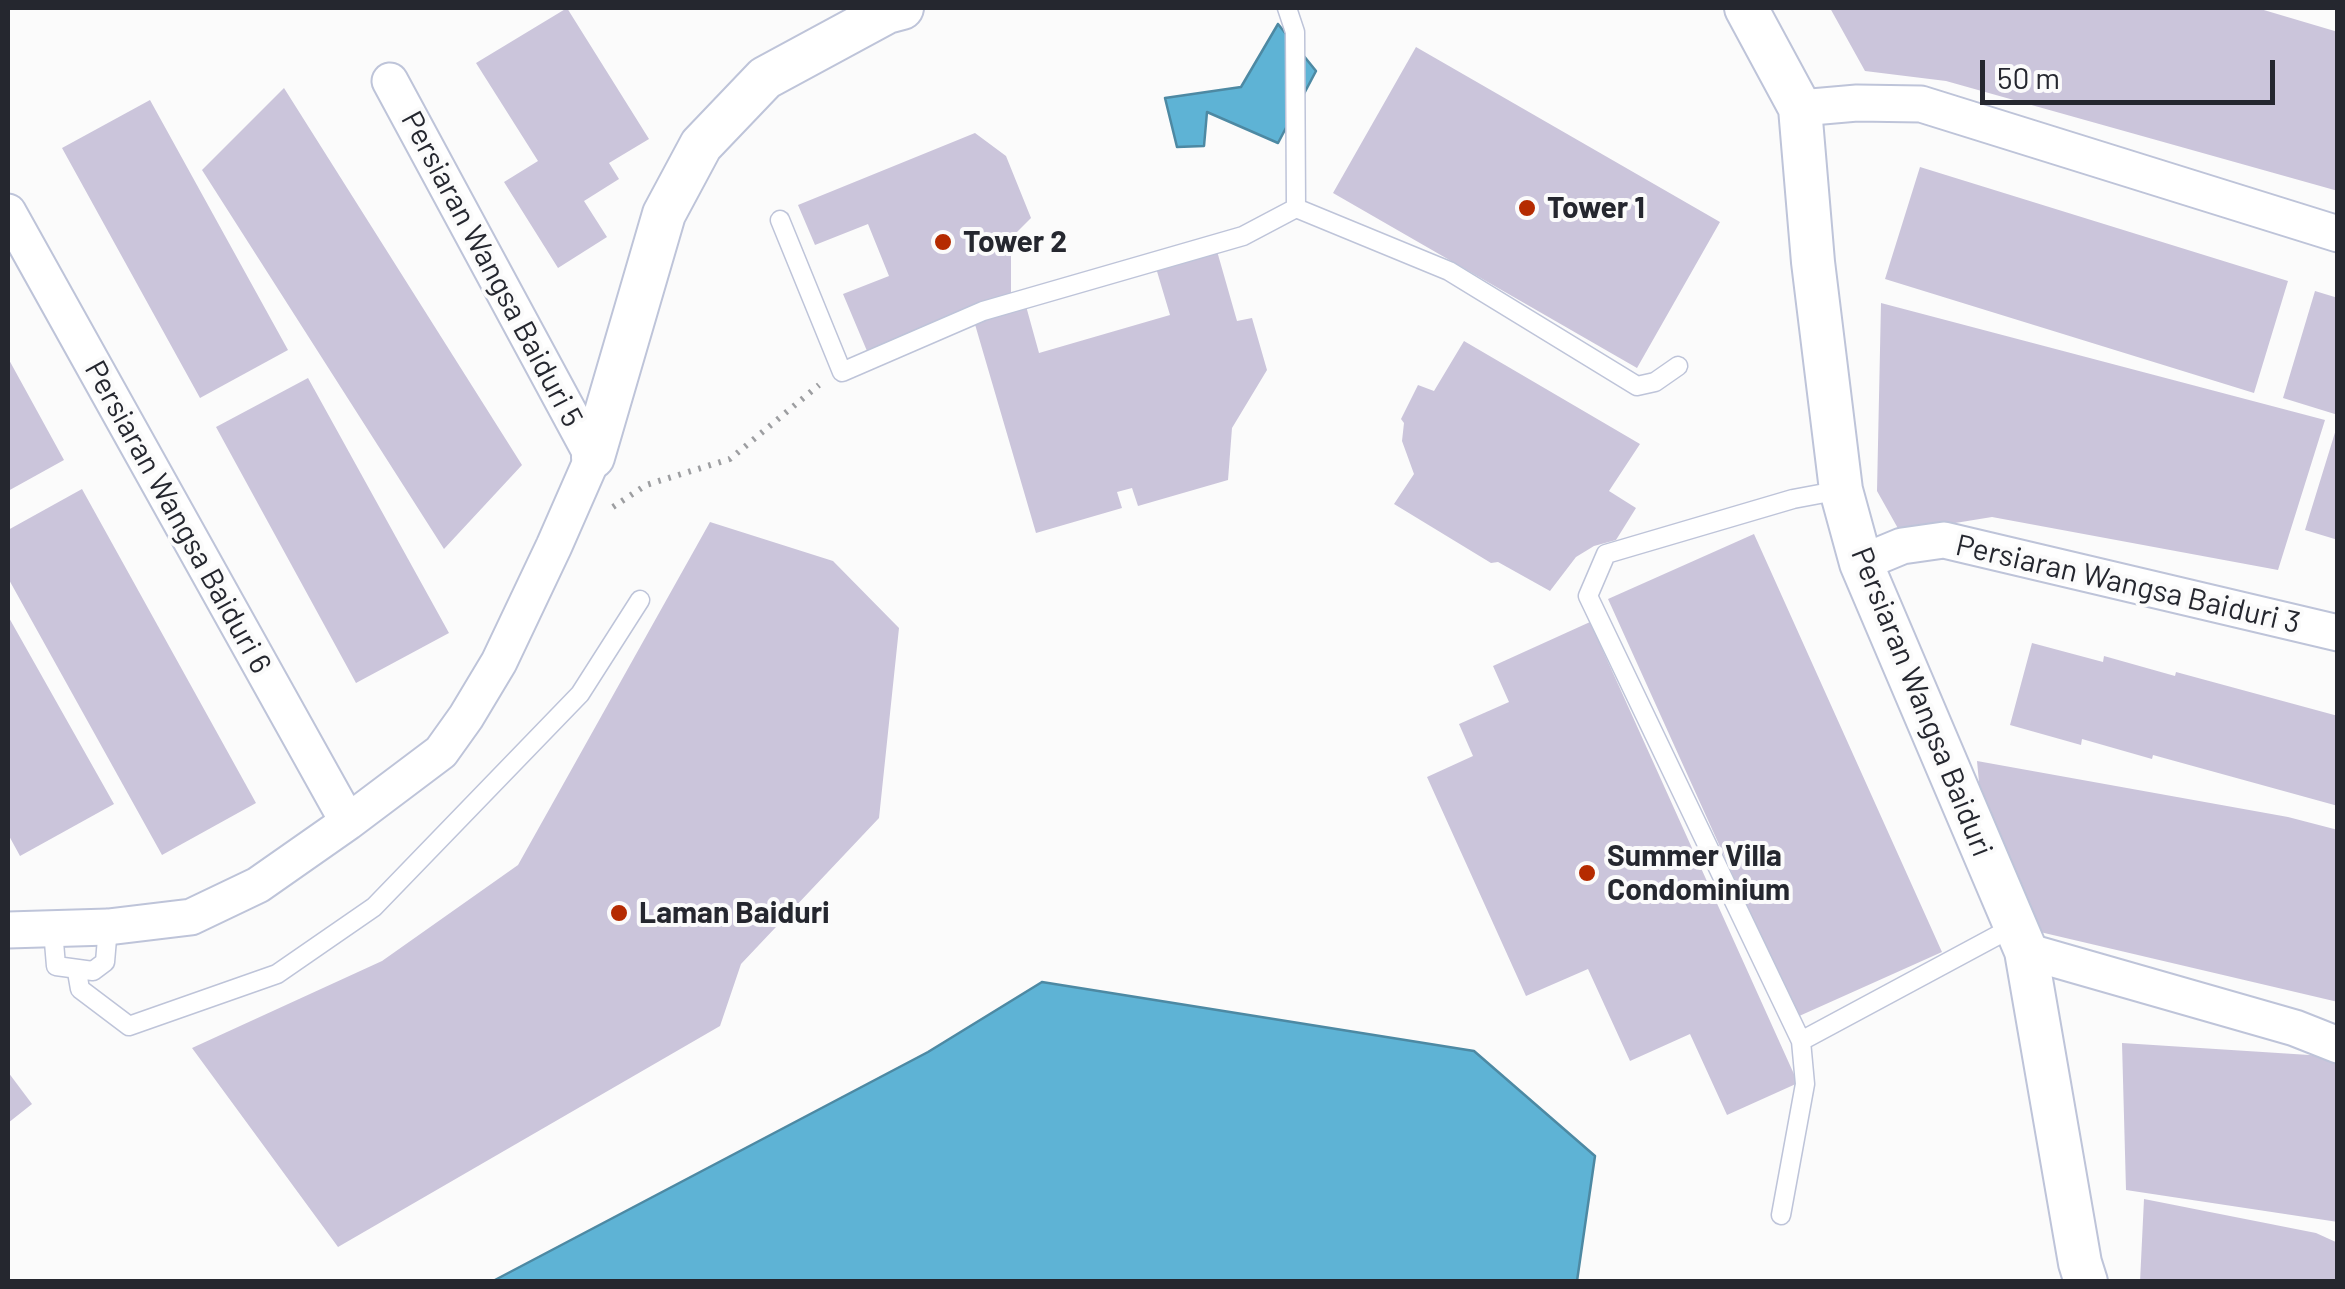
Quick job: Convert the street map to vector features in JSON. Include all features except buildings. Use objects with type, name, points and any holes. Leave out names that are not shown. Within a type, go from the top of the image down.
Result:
[{"type":"street","points":[[8,930],[108,927],[191,917],[258,885],[440,752],[499,662],[593,458],[664,214],[701,145],[764,78],[887,12],[902,8]]},
{"type":"street","name":"Persiaran Wangsa Baiduri","points":[[1746,8],[1800,108],[1813,262],[1841,490],[1861,563],[2020,939],[2079,1272]]},
{"type":"street","name":"Persiaran Wangsa Baiduri 5","points":[[390,81],[593,458]]},
{"type":"street","points":[[1800,108],[1857,102],[1921,104],[2338,234]]},
{"type":"street","name":"Persiaran Wangsa Baiduri 6","points":[[8,212],[348,822]]},
{"type":"street","name":"Persiaran Wangsa Baiduri 3","points":[[1861,563],[1902,546],[1944,540],[2338,634]]},
{"type":"street","points":[[2020,939],[2338,1045]]},
{"type":"lane","points":[[1288,8],[1295,32],[1296,208]]},
{"type":"lane","points":[[1296,208],[1449,271],[1637,386],[1655,382],[1678,366]]},
{"type":"lane","points":[[780,220],[842,372],[983,312],[1243,236],[1296,208]]},
{"type":"lane","points":[[1781,1215],[1805,1084],[1801,1041],[1588,596],[1606,554],[1793,499],[1841,490]]},
{"type":"lane","points":[[77,972],[80,989],[130,1026],[277,974],[374,907],[580,694],[640,600]]},
{"type":"lane","points":[[53,930],[56,966],[92,972],[103,966],[108,927]]},
{"type":"lane","points":[[1801,1041],[2020,939]]},
{"type":"path","points":[[554,546],[646,485],[730,459],[828,378],[842,372]]},
{"type":"water","points":[[1278,24],[1316,71],[1278,143],[1207,112],[1204,146],[1177,147],[1165,98],[1241,87]]},
{"type":"water","points":[[1042,982],[1474,1051],[1595,1156],[1577,1281],[493,1281],[928,1052]]},
{"type":"place","name":"Tower 1","points":[[1527,208]]},
{"type":"place","name":"Tower 2","points":[[943,242]]},
{"type":"place","name":"Summer Villa Condominium","points":[[1587,873]]},
{"type":"place","name":"Laman Baiduri","points":[[619,913]]}]
